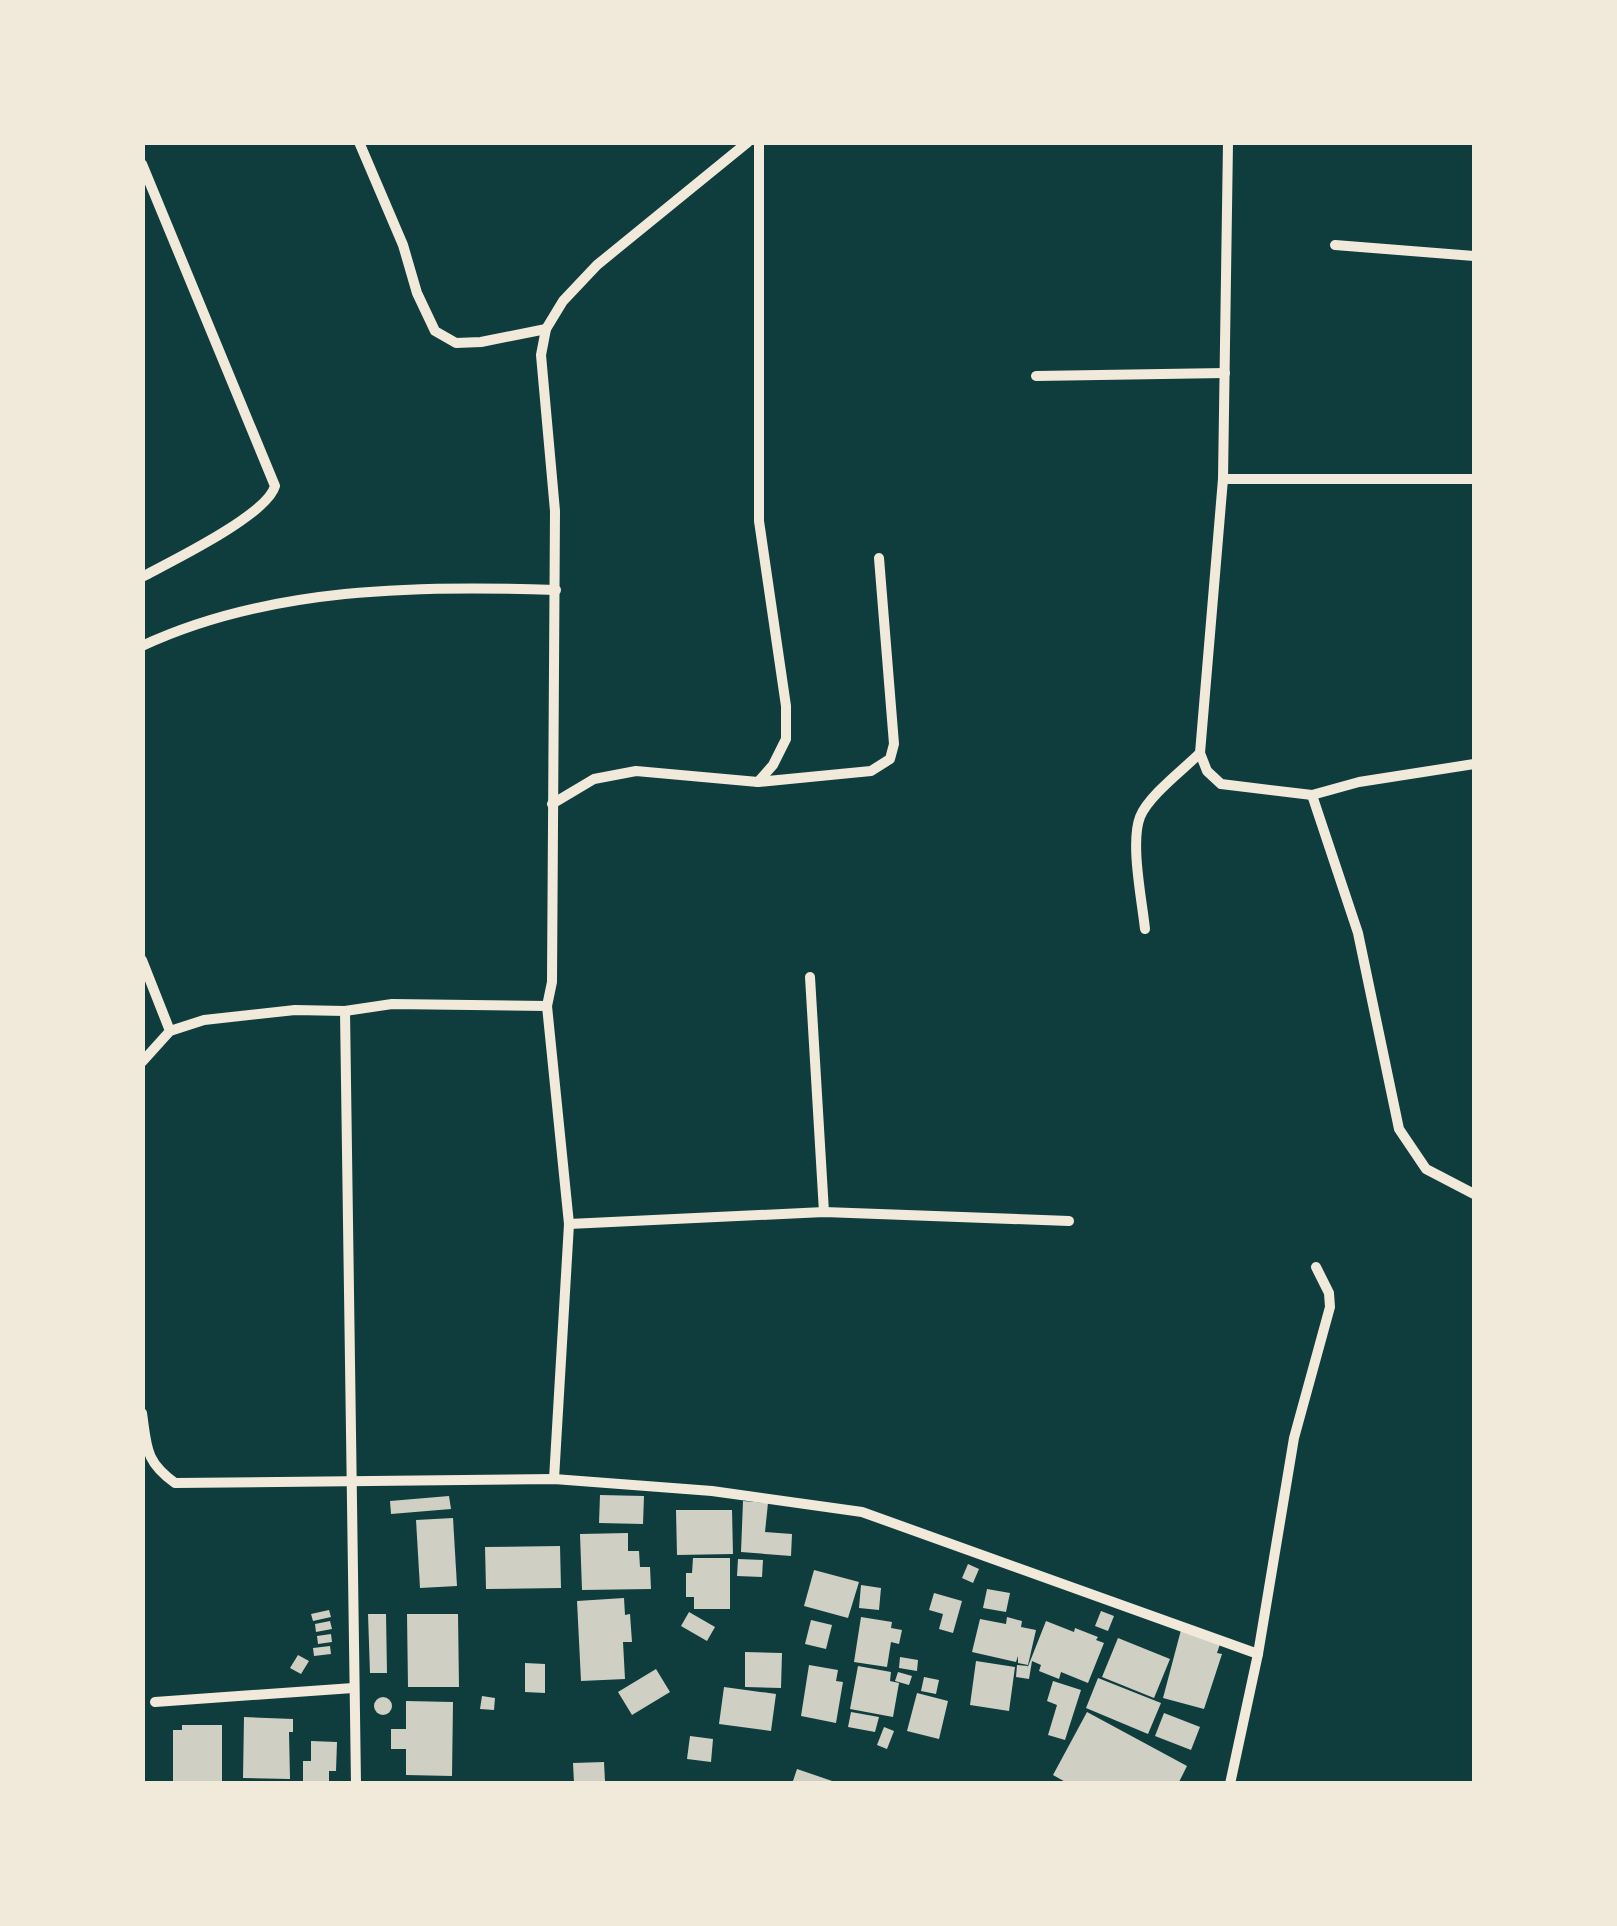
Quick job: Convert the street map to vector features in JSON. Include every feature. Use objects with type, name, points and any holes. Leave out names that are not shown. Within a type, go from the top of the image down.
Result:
[{"type":"street","points":[[359,142],[435,331],[456,343],[482,342],[546,329]]},
{"type":"street","points":[[554,1479],[569,1224],[547,1006],[552,982],[556,590],[555,511],[541,355],[546,329],[563,301],[597,265],[748,142]]},
{"type":"street","points":[[758,782],[773,765],[786,739],[786,706],[759,522],[759,142]]},
{"type":"street","points":[[1228,142],[1222,480],[1200,753],[1207,772],[1220,784],[1312,795],[1359,782],[1474,764]]},
{"type":"street","points":[[142,164],[275,486],[272,498],[236,524],[142,577]]},
{"type":"street","points":[[1334,245],[1474,256]]},
{"type":"street","points":[[1036,376],[1225,373]]},
{"type":"street","points":[[1222,480],[1474,479]]},
{"type":"street","points":[[552,804],[594,779],[636,771],[758,782],[870,771],[890,758],[894,744],[878,558]]},
{"type":"street","points":[[142,646],[183,627],[285,601],[432,586],[556,590]]},
{"type":"street","points":[[1145,929],[1139,818],[1148,804],[1200,753]]},
{"type":"street","points":[[1312,795],[1358,933],[1398,1129],[1426,1170],[1474,1194]]},
{"type":"street","points":[[142,960],[170,1031]]},
{"type":"street","points":[[810,977],[824,1212]]},
{"type":"street","points":[[142,1062],[170,1031],[222,1018],[392,1004],[547,1006]]},
{"type":"street","points":[[345,1010],[356,1784]]},
{"type":"street","points":[[569,1224],[824,1212],[1069,1222]]},
{"type":"street","points":[[1230,1784],[1258,1654],[1294,1438],[1330,1307],[1329,1293],[1316,1268]]},
{"type":"street","points":[[142,1413],[155,1468],[176,1483],[554,1479],[712,1491],[862,1512],[1258,1654]]},
{"type":"street","points":[[142,1472],[155,1468]]},
{"type":"street","points":[[155,1702],[354,1688]]},
{"type":"building","points":[[600,1495],[644,1496],[643,1524],[599,1523]]},
{"type":"building","points":[[449,1496],[451,1509],[391,1514],[390,1501]]},
{"type":"building","points":[[743,1501],[768,1503],[765,1532],[792,1534],[791,1556],[741,1552]]},
{"type":"building","points":[[676,1510],[732,1510],[733,1554],[677,1555]]},
{"type":"building","points":[[453,1518],[457,1586],[420,1588],[416,1520]]},
{"type":"building","points":[[628,1533],[628,1551],[639,1551],[640,1567],[650,1567],[651,1589],[582,1590],[580,1534]]},
{"type":"building","points":[[560,1546],[561,1588],[486,1589],[485,1547]]},
{"type":"building","points":[[693,1558],[730,1558],[730,1609],[694,1609],[694,1597],[686,1597],[686,1573],[692,1573]]},
{"type":"building","points":[[738,1559],[763,1560],[762,1577],[737,1576]]},
{"type":"building","points":[[968,1564],[979,1569],[973,1583],[962,1578]]},
{"type":"building","points":[[814,1570],[859,1582],[848,1618],[804,1606]]},
{"type":"building","points":[[861,1585],[881,1588],[879,1610],[859,1608]]},
{"type":"building","points":[[987,1589],[1010,1593],[1006,1612],[983,1608]]},
{"type":"building","points":[[934,1593],[962,1601],[953,1633],[939,1629],[943,1614],[929,1610]]},
{"type":"building","points":[[624,1598],[625,1615],[630,1614],[632,1642],[623,1642],[625,1679],[581,1681],[577,1601]]},
{"type":"building","points":[[329,1610],[331,1617],[313,1621],[311,1614]]},
{"type":"building","points":[[1101,1611],[1114,1616],[1108,1631],[1095,1626]]},
{"type":"building","points":[[689,1612],[715,1627],[707,1641],[681,1626]]},
{"type":"building","points":[[368,1614],[386,1614],[387,1673],[370,1673]]},
{"type":"building","points":[[407,1614],[458,1614],[459,1687],[408,1687]]},
{"type":"building","points":[[861,1617],[892,1622],[891,1628],[902,1630],[899,1644],[891,1642],[887,1667],[854,1662]]},
{"type":"building","points":[[1007,1617],[1022,1621],[1021,1627],[1036,1630],[1028,1665],[1018,1663],[1018,1656],[1016,1662],[972,1652],[980,1619],[1006,1624]]},
{"type":"building","points":[[811,1620],[832,1625],[826,1649],[805,1644]]},
{"type":"building","points":[[330,1621],[332,1629],[316,1632],[315,1624]]},
{"type":"building","points":[[1046,1621],[1074,1632],[1075,1628],[1104,1643],[1088,1683],[1061,1672],[1059,1679],[1039,1671],[1041,1665],[1032,1661],[1029,1679],[1016,1677],[1017,1665],[1028,1666],[1027,1669]]},
{"type":"building","points":[[1181,1630],[1221,1641],[1217,1653],[1222,1654],[1204,1709],[1163,1698]]},
{"type":"building","points":[[331,1634],[332,1642],[318,1644],[317,1636]]},
{"type":"building","points":[[1118,1638],[1170,1659],[1154,1698],[1102,1677]]},
{"type":"building","points":[[330,1646],[331,1654],[314,1656],[313,1648]]},
{"type":"building","points":[[745,1652],[782,1653],[781,1688],[745,1687]]},
{"type":"building","points":[[298,1655],[309,1661],[301,1674],[290,1668]]},
{"type":"building","points":[[900,1657],[918,1660],[917,1671],[899,1668]]},
{"type":"building","points":[[976,1661],[1015,1667],[1009,1711],[970,1705]]},
{"type":"building","points":[[525,1663],[545,1664],[545,1693],[525,1692]]},
{"type":"building","points":[[809,1665],[838,1670],[836,1681],[843,1682],[836,1723],[801,1716]]},
{"type":"building","points":[[858,1666],[891,1672],[890,1681],[899,1683],[893,1717],[850,1709]]},
{"type":"building","points":[[656,1669],[670,1692],[632,1715],[618,1692]]},
{"type":"building","points":[[898,1672],[912,1676],[909,1685],[895,1681]]},
{"type":"building","points":[[924,1677],[939,1680],[936,1694],[921,1691]]},
{"type":"building","points":[[1098,1678],[1161,1703],[1148,1734],[1086,1708]]},
{"type":"building","points":[[1053,1681],[1081,1690],[1065,1740],[1048,1735],[1057,1705],[1047,1701]]},
{"type":"building","points":[[724,1687],[776,1694],[771,1731],[719,1724]]},
{"type":"building","points":[[917,1693],[948,1701],[939,1739],[907,1731]]},
{"type":"building","points":[[482,1696],[495,1698],[494,1710],[480,1709]]},
{"type":"building","points":[[383,1697],[392,1706],[383,1715],[374,1706]]},
{"type":"building","points":[[406,1701],[453,1702],[452,1776],[406,1775],[406,1749],[391,1749],[391,1729],[406,1729]]},
{"type":"building","points":[[851,1712],[879,1717],[875,1732],[848,1727]]},
{"type":"building","points":[[1087,1712],[1187,1766],[1178,1784],[1069,1784],[1053,1775]]},
{"type":"building","points":[[1164,1713],[1200,1727],[1191,1750],[1155,1736]]},
{"type":"building","points":[[244,1717],[293,1719],[293,1732],[289,1732],[290,1779],[243,1778]]},
{"type":"building","points":[[182,1725],[222,1725],[222,1784],[173,1784],[173,1730],[182,1730]]},
{"type":"building","points":[[884,1727],[894,1731],[887,1749],[877,1745]]},
{"type":"building","points":[[690,1736],[713,1739],[711,1762],[687,1759]]},
{"type":"building","points":[[311,1741],[337,1742],[336,1771],[329,1771],[329,1783],[303,1782],[303,1761],[311,1761]]},
{"type":"building","points":[[604,1762],[605,1781],[574,1783],[573,1763]]},
{"type":"building","points":[[797,1769],[838,1783],[838,1784],[792,1784]]}]
